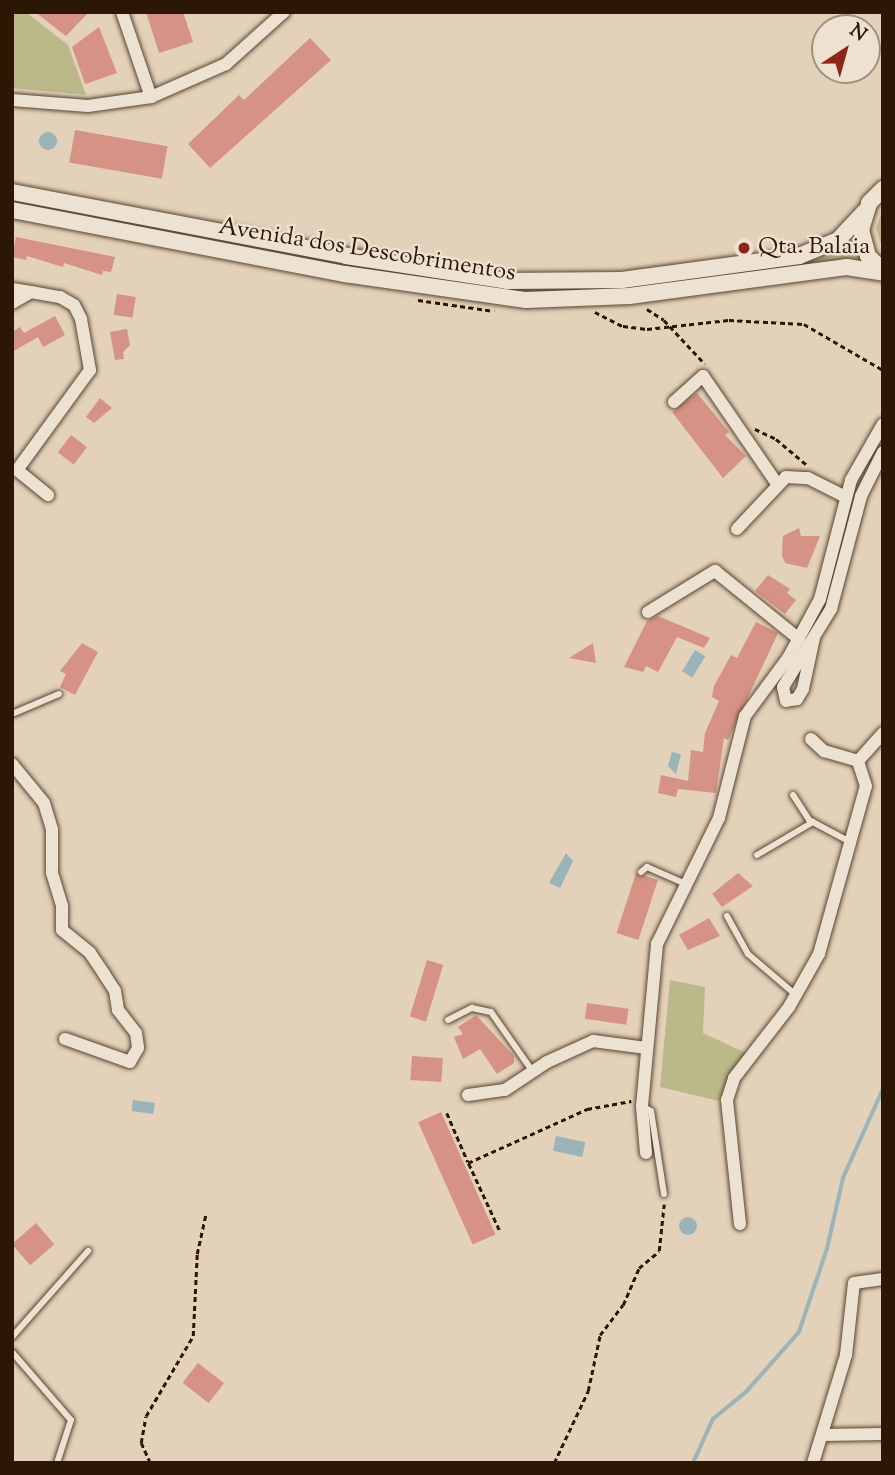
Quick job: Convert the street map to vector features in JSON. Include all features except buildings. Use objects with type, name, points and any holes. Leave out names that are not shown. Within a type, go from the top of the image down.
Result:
[{"type":"street","points":[[122,12],[151,97]]},
{"type":"street","points":[[12,100],[88,106],[151,97],[226,64],[284,12]]},
{"type":"street","name":"Avenida dos Descobrimentos","points":[[12,192],[368,260],[507,281],[622,280],[799,256],[838,240],[883,189]]},
{"type":"street","name":"Avenida dos Descobrimentos","points":[[12,210],[345,274],[526,300],[629,296],[847,267],[883,272]]},
{"type":"street","points":[[864,212],[863,242],[883,272]]},
{"type":"street","points":[[12,289],[60,297],[74,306],[90,370],[18,470],[48,495]]},
{"type":"street","points":[[12,303],[31,292]]},
{"type":"street","points":[[674,402],[703,376],[778,485]]},
{"type":"street","points":[[646,1153],[639,1103],[657,944],[719,818],[745,716],[799,639],[820,599],[846,497],[883,424]]},
{"type":"street","points":[[814,638],[837,591],[849,531],[883,452]]},
{"type":"street","points":[[737,529],[778,485],[797,475],[846,497]]},
{"type":"street","points":[[648,612],[715,571],[799,639]]},
{"type":"street","points":[[858,761],[883,733]]},
{"type":"street","points":[[811,739],[824,751],[858,761]]},
{"type":"street","points":[[740,1224],[727,1100],[734,1078],[796,995],[825,939],[866,786],[858,761]]},
{"type":"street","points":[[12,764],[44,803],[52,830],[52,873],[62,906],[62,930],[90,953],[115,991],[118,1010],[136,1034],[138,1048],[130,1062],[65,1039]]},
{"type":"street","points":[[468,1095],[505,1090],[593,1041],[647,1048]]},
{"type":"street","points":[[813,1463],[846,1355],[854,1283],[883,1279]]},
{"type":"street","points":[[822,1435],[883,1434]]},
{"type":"lane","points":[[12,714],[59,694]]},
{"type":"lane","points":[[793,795],[813,822],[850,842]]},
{"type":"lane","points":[[757,855],[813,822]]},
{"type":"lane","points":[[641,873],[647,867],[686,884]]},
{"type":"lane","points":[[727,916],[748,954],[796,995]]},
{"type":"lane","points":[[448,1020],[472,1008],[491,1012],[534,1073]]},
{"type":"lane","points":[[639,1103],[651,1111],[664,1194]]},
{"type":"lane","points":[[12,1337],[88,1251]]},
{"type":"lane","points":[[12,1352],[71,1420],[57,1463]]},
{"type":"path","points":[[595,312],[623,326],[647,329],[729,320],[804,324],[883,370]]},
{"type":"path","points":[[468,1163],[587,1109],[639,1103]]},
{"type":"path","points":[[447,1113],[499,1230]]},
{"type":"path","points":[[554,1463],[588,1391],[600,1335],[623,1305],[639,1269],[659,1251],[665,1219],[664,1194]]},
{"type":"path","points":[[150,1463],[142,1443],[146,1416],[193,1336],[197,1254],[206,1213]]},
{"type":"shaded area","points":[[12,12],[26,12],[68,45],[86,95],[12,88]]},
{"type":"shaded area","points":[[883,209],[883,250],[876,228]]},
{"type":"shaded area","points":[[852,240],[861,259],[589,291],[818,259]]},
{"type":"shaded area","points":[[670,980],[705,987],[703,1033],[746,1053],[719,1101],[660,1087]]},
{"type":"water","points":[[48,132],[54,135],[57,141],[54,147],[48,150],[42,147],[39,141],[42,135]]},
{"type":"water","points":[[695,650],[705,656],[692,678],[682,671]]},
{"type":"water","points":[[672,752],[681,754],[676,774],[668,766]]},
{"type":"water","points":[[566,853],[573,861],[560,888],[549,883]]},
{"type":"water","points":[[133,1100],[155,1103],[153,1114],[131,1111]]},
{"type":"water","points":[[556,1136],[585,1142],[582,1157],[553,1151]]},
{"type":"water","points":[[688,1217],[694,1220],[697,1226],[694,1232],[688,1235],[682,1232],[679,1226],[682,1220]]},
{"type":"waterway","points":[[693,1463],[713,1419],[746,1392],[799,1332],[827,1249],[843,1178],[883,1089]]},
{"type":"place","name":"Qta. Balaia","points":[[744,248]]}]
